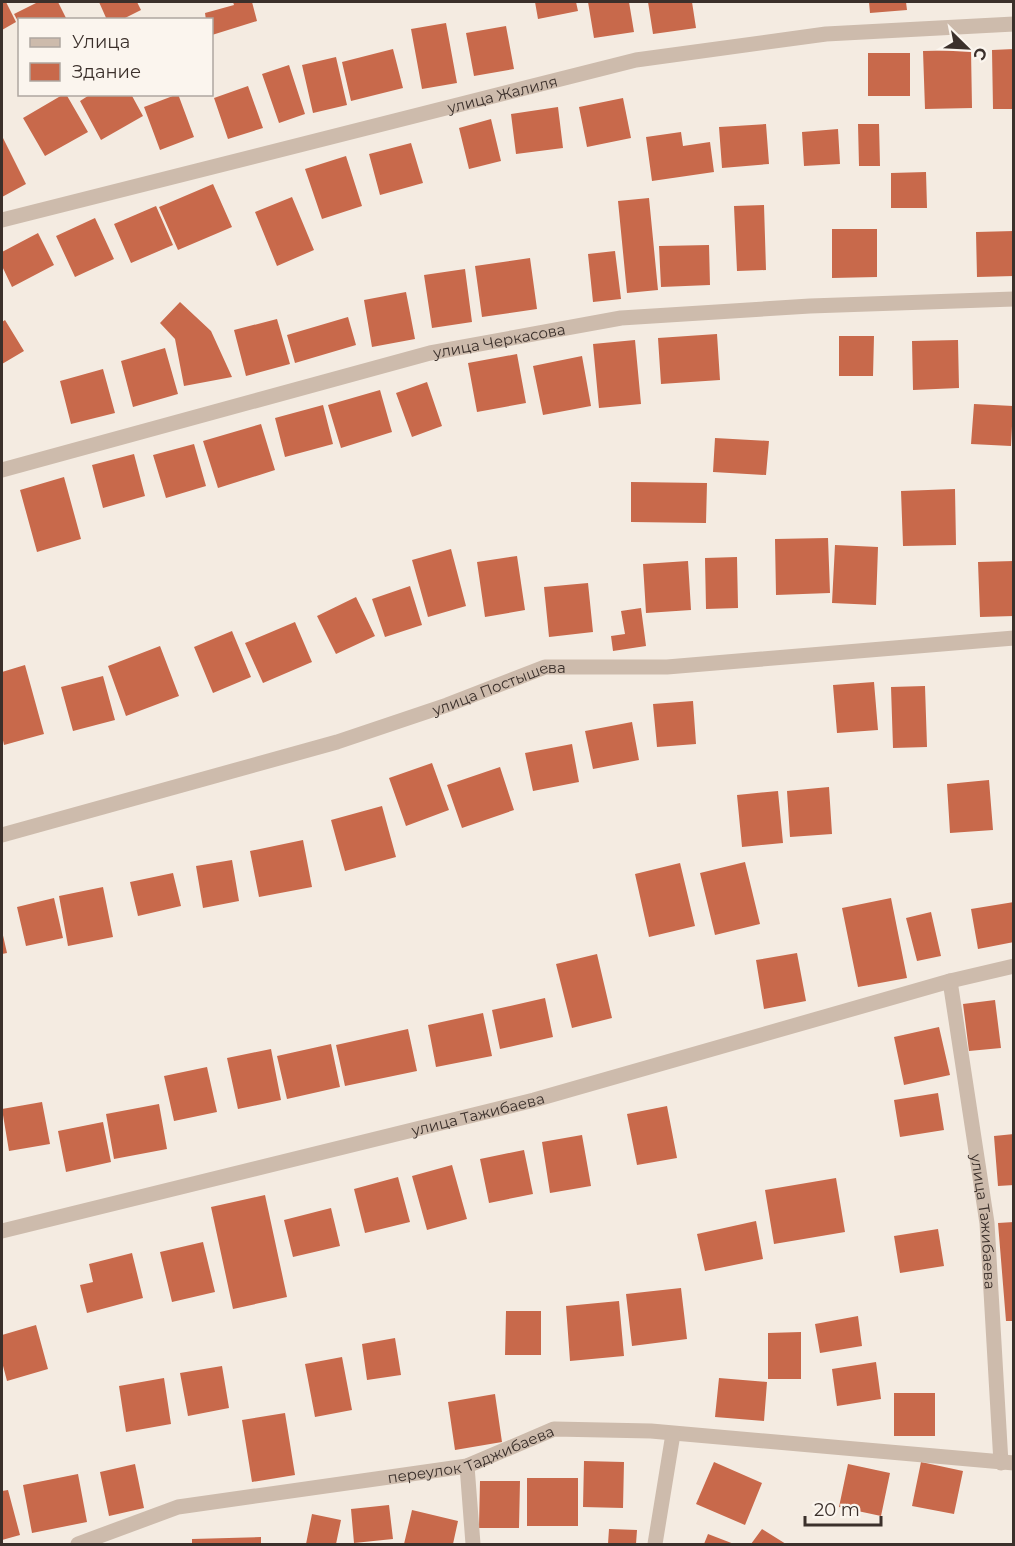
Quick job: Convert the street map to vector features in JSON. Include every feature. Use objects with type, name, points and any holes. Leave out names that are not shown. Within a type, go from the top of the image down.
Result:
[{"type":"street","name":"улица Жалиля","points":[[2,220],[636,60],[826,34],[1014,24]]},
{"type":"street","name":"улица Черкасова","points":[[2,470],[430,353],[621,318],[810,306],[1014,299]]},
{"type":"street","name":"улица Постышева","points":[[2,835],[337,742],[447,705],[545,667],[667,667],[1014,638]]},
{"type":"street","name":"улица Тажибаева","points":[[2,1231],[534,1100],[951,981],[1014,966]]},
{"type":"street","name":"улица Тажибаева","points":[[951,981],[987,1223],[1007,1463]]},
{"type":"street","name":"переулок Таджибаева","points":[[78,1545],[178,1507],[467,1466],[554,1429],[651,1431],[1007,1463]]},
{"type":"street","points":[[655,1545],[673,1434]]},
{"type":"street","points":[[467,1466],[473,1545]]},
{"type":"building","points":[[2,2],[6,2],[16,22],[2,30]]},
{"type":"building","points":[[38,2],[58,2],[66,18],[18,18],[18,21],[14,14]]},
{"type":"building","points":[[99,2],[137,2],[141,10],[125,18],[106,18]]},
{"type":"building","points":[[233,2],[252,2],[257,21],[213,35],[213,18],[206,18],[205,13],[234,5]]},
{"type":"building","points":[[535,2],[576,2],[578,11],[538,19]]},
{"type":"building","points":[[588,2],[629,2],[634,32],[594,38]]},
{"type":"building","points":[[648,2],[692,2],[696,28],[653,34]]},
{"type":"building","points":[[869,2],[906,2],[907,10],[870,13]]},
{"type":"building","points":[[446,23],[457,83],[422,89],[411,29]]},
{"type":"building","points":[[506,26],[514,69],[474,76],[466,33]]},
{"type":"building","points":[[393,49],[403,88],[351,101],[342,62]]},
{"type":"building","points":[[1014,49],[1014,109],[993,109],[992,50]]},
{"type":"building","points":[[971,50],[972,108],[925,109],[923,51]]},
{"type":"building","points":[[868,53],[910,53],[910,96],[868,96]]},
{"type":"building","points":[[336,57],[347,105],[313,113],[302,65]]},
{"type":"building","points":[[289,65],[305,114],[279,123],[262,74]]},
{"type":"building","points":[[248,86],[263,128],[228,139],[214,98]]},
{"type":"building","points":[[61,96],[67,96],[88,132],[45,156],[23,118]]},
{"type":"building","points":[[88,96],[132,96],[143,116],[101,140],[80,101]]},
{"type":"building","points":[[173,96],[179,96],[194,137],[160,150],[144,107]]},
{"type":"building","points":[[623,98],[631,138],[587,147],[579,107]]},
{"type":"building","points":[[558,107],[563,148],[516,154],[511,114]]},
{"type":"building","points":[[491,119],[501,161],[469,169],[459,128]]},
{"type":"building","points":[[766,124],[769,164],[722,168],[719,127]]},
{"type":"building","points":[[858,124],[879,124],[880,166],[859,166]]},
{"type":"building","points":[[838,129],[840,164],[804,166],[802,132]]},
{"type":"building","points":[[681,132],[683,146],[710,142],[714,172],[652,181],[646,137]]},
{"type":"building","points":[[2,136],[26,184],[2,197]]},
{"type":"building","points":[[411,143],[423,183],[380,195],[369,154]]},
{"type":"building","points":[[346,156],[362,206],[322,219],[305,169]]},
{"type":"building","points":[[926,172],[927,208],[891,208],[891,173]]},
{"type":"building","points":[[213,184],[232,227],[178,250],[159,207]]},
{"type":"building","points":[[292,197],[314,250],[277,266],[255,212]]},
{"type":"building","points":[[649,198],[658,290],[627,293],[618,201]]},
{"type":"building","points":[[764,205],[766,270],[737,271],[734,206]]},
{"type":"building","points":[[156,206],[173,245],[131,263],[114,224]]},
{"type":"building","points":[[95,218],[114,259],[75,277],[56,236]]},
{"type":"building","points":[[832,229],[877,229],[877,277],[832,278]]},
{"type":"building","points":[[1014,231],[1014,276],[977,277],[976,232]]},
{"type":"building","points":[[38,233],[54,265],[12,287],[2,266],[2,252]]},
{"type":"building","points":[[709,245],[710,285],[661,287],[659,246]]},
{"type":"building","points":[[615,251],[621,299],[593,302],[588,254]]},
{"type":"building","points":[[530,258],[537,309],[482,317],[475,266]]},
{"type":"building","points":[[465,269],[472,322],[432,328],[424,275]]},
{"type":"building","points":[[406,292],[415,339],[372,347],[364,300]]},
{"type":"building","points":[[180,302],[211,331],[232,377],[184,386],[175,339],[160,323]]},
{"type":"building","points":[[348,317],[356,345],[295,363],[287,335]]},
{"type":"building","points":[[277,319],[290,364],[246,376],[234,330]]},
{"type":"building","points":[[5,320],[24,351],[2,364],[2,322]]},
{"type":"building","points":[[717,334],[720,380],[661,384],[658,338]]},
{"type":"building","points":[[839,336],[874,336],[873,376],[839,376]]},
{"type":"building","points":[[635,340],[641,404],[599,408],[593,344]]},
{"type":"building","points":[[958,340],[959,388],[913,390],[912,341]]},
{"type":"building","points":[[165,348],[178,394],[133,407],[121,361]]},
{"type":"building","points":[[517,354],[526,403],[477,412],[468,363]]},
{"type":"building","points":[[582,356],[591,406],[543,415],[533,366]]},
{"type":"building","points":[[103,369],[115,413],[71,424],[60,381]]},
{"type":"building","points":[[427,382],[442,426],[412,437],[396,393]]},
{"type":"building","points":[[380,390],[392,432],[341,448],[328,405]]},
{"type":"building","points":[[974,404],[1013,406],[1011,446],[971,444]]},
{"type":"building","points":[[323,405],[333,444],[285,457],[275,418]]},
{"type":"building","points":[[261,424],[275,470],[218,488],[203,441]]},
{"type":"building","points":[[715,438],[769,441],[766,475],[713,472]]},
{"type":"building","points":[[194,444],[206,486],[166,498],[153,455]]},
{"type":"building","points":[[134,454],[145,496],[103,508],[92,465]]},
{"type":"building","points":[[64,477],[81,539],[37,552],[20,490]]},
{"type":"building","points":[[631,482],[707,483],[706,523],[631,522]]},
{"type":"building","points":[[955,489],[956,545],[903,546],[901,491]]},
{"type":"building","points":[[828,538],[830,593],[776,595],[775,539]]},
{"type":"building","points":[[835,545],[878,547],[876,605],[832,603]]},
{"type":"building","points":[[451,549],[466,606],[428,617],[412,560]]},
{"type":"building","points":[[517,556],[525,610],[485,617],[477,562]]},
{"type":"building","points":[[737,557],[738,608],[706,609],[705,558]]},
{"type":"building","points":[[688,561],[691,610],[646,613],[643,564]]},
{"type":"building","points":[[1014,561],[1014,616],[980,617],[978,562]]},
{"type":"building","points":[[588,583],[593,632],[549,637],[544,587]]},
{"type":"building","points":[[410,586],[422,625],[385,637],[372,599]]},
{"type":"building","points":[[356,597],[375,636],[336,654],[317,616]]},
{"type":"building","points":[[641,608],[646,646],[613,651],[611,636],[625,634],[621,611]]},
{"type":"building","points":[[295,622],[312,662],[263,683],[245,643]]},
{"type":"building","points":[[232,631],[251,677],[213,693],[194,647]]},
{"type":"building","points":[[160,646],[179,696],[126,716],[108,666]]},
{"type":"building","points":[[25,665],[44,734],[4,745],[2,672]]},
{"type":"building","points":[[103,676],[115,720],[73,731],[61,687]]},
{"type":"building","points":[[874,682],[878,730],[837,733],[833,685]]},
{"type":"building","points":[[925,686],[927,747],[893,748],[891,687]]},
{"type":"building","points":[[693,701],[696,744],[657,747],[653,704]]},
{"type":"building","points":[[632,722],[639,760],[593,769],[585,731]]},
{"type":"building","points":[[572,744],[579,782],[533,791],[525,753]]},
{"type":"building","points":[[432,763],[449,810],[406,826],[389,778]]},
{"type":"building","points":[[500,767],[514,810],[462,828],[447,785]]},
{"type":"building","points":[[989,780],[993,830],[950,833],[947,784]]},
{"type":"building","points":[[829,787],[832,834],[790,837],[787,791]]},
{"type":"building","points":[[778,791],[783,843],[742,847],[737,795]]},
{"type":"building","points":[[382,806],[396,857],[345,871],[331,820]]},
{"type":"building","points":[[303,840],[312,887],[259,897],[250,851]]},
{"type":"building","points":[[232,860],[239,901],[203,908],[196,866]]},
{"type":"building","points":[[745,862],[760,924],[715,935],[700,873]]},
{"type":"building","points":[[680,863],[695,926],[649,937],[635,874]]},
{"type":"building","points":[[173,873],[181,906],[138,916],[130,882]]},
{"type":"building","points":[[103,887],[113,937],[68,946],[59,896]]},
{"type":"building","points":[[54,898],[63,938],[26,946],[17,907]]},
{"type":"building","points":[[891,898],[907,978],[858,987],[842,908]]},
{"type":"building","points":[[1014,902],[1014,942],[978,949],[971,909]]},
{"type":"building","points":[[931,912],[941,956],[917,961],[906,918]]},
{"type":"building","points":[[2,931],[7,953],[2,954]]},
{"type":"building","points":[[797,953],[806,1001],[764,1009],[756,960]]},
{"type":"building","points":[[597,954],[612,1018],[572,1028],[556,964]]},
{"type":"building","points":[[545,998],[553,1037],[500,1049],[492,1010]]},
{"type":"building","points":[[995,1000],[1001,1048],[969,1051],[963,1004]]},
{"type":"building","points":[[483,1013],[492,1056],[436,1067],[428,1025]]},
{"type":"building","points":[[939,1027],[950,1075],[904,1085],[894,1037]]},
{"type":"building","points":[[408,1029],[417,1071],[345,1086],[336,1045]]},
{"type":"building","points":[[331,1044],[340,1087],[287,1099],[277,1056]]},
{"type":"building","points":[[271,1049],[281,1100],[238,1109],[227,1058]]},
{"type":"building","points":[[207,1067],[217,1112],[174,1121],[164,1076]]},
{"type":"building","points":[[938,1093],[944,1130],[900,1137],[894,1100]]},
{"type":"building","points":[[42,1102],[50,1144],[9,1151],[2,1109]]},
{"type":"building","points":[[159,1104],[167,1149],[114,1159],[106,1114]]},
{"type":"building","points":[[667,1106],[677,1158],[637,1165],[627,1114]]},
{"type":"building","points":[[103,1122],[111,1162],[66,1172],[58,1131]]},
{"type":"building","points":[[1014,1134],[1014,1185],[998,1186],[994,1136]]},
{"type":"building","points":[[582,1135],[591,1186],[550,1193],[542,1142]]},
{"type":"building","points":[[524,1150],[533,1194],[489,1203],[480,1159]]},
{"type":"building","points":[[452,1165],[467,1219],[427,1230],[412,1176]]},
{"type":"building","points":[[398,1177],[410,1222],[365,1233],[354,1189]]},
{"type":"building","points":[[836,1178],[845,1232],[774,1244],[765,1190]]},
{"type":"building","points":[[265,1195],[287,1297],[233,1309],[211,1207]]},
{"type":"building","points":[[331,1208],[340,1246],[293,1257],[284,1220]]},
{"type":"building","points":[[756,1221],[763,1259],[705,1271],[697,1234]]},
{"type":"building","points":[[1014,1222],[1014,1321],[1006,1321],[998,1223]]},
{"type":"building","points":[[938,1229],[944,1266],[900,1273],[894,1236]]},
{"type":"building","points":[[203,1242],[215,1292],[172,1302],[160,1252]]},
{"type":"building","points":[[132,1253],[143,1298],[87,1313],[80,1285],[93,1282],[89,1264]]},
{"type":"building","points":[[681,1288],[687,1339],[632,1346],[626,1294]]},
{"type":"building","points":[[619,1301],[624,1356],[570,1361],[566,1306]]},
{"type":"building","points":[[506,1311],[541,1311],[541,1355],[505,1355]]},
{"type":"building","points":[[858,1316],[862,1346],[820,1353],[815,1324]]},
{"type":"building","points":[[36,1325],[48,1369],[7,1381],[2,1362],[2,1335]]},
{"type":"building","points":[[801,1332],[801,1379],[768,1379],[768,1333]]},
{"type":"building","points":[[395,1338],[401,1375],[367,1380],[362,1344]]},
{"type":"building","points":[[342,1357],[352,1410],[315,1417],[305,1364]]},
{"type":"building","points":[[876,1362],[881,1399],[837,1406],[832,1369]]},
{"type":"building","points":[[222,1366],[229,1408],[188,1416],[180,1373]]},
{"type":"building","points":[[164,1378],[171,1424],[126,1432],[119,1386]]},
{"type":"building","points":[[719,1378],[767,1382],[764,1421],[715,1417]]},
{"type":"building","points":[[894,1393],[935,1393],[935,1436],[894,1436]]},
{"type":"building","points":[[495,1394],[502,1442],[455,1450],[448,1402]]},
{"type":"building","points":[[285,1413],[295,1475],[252,1482],[242,1420]]},
{"type":"building","points":[[584,1461],[624,1462],[623,1508],[583,1507]]},
{"type":"building","points":[[714,1462],[762,1483],[745,1525],[696,1504]]},
{"type":"building","points":[[921,1462],[963,1471],[954,1514],[912,1506]]},
{"type":"building","points":[[135,1464],[144,1508],[109,1516],[100,1472]]},
{"type":"building","points":[[848,1464],[890,1473],[881,1516],[839,1507]]},
{"type":"building","points":[[78,1474],[87,1522],[32,1533],[23,1485]]},
{"type":"building","points":[[527,1478],[578,1478],[578,1526],[527,1526]]},
{"type":"building","points":[[480,1481],[520,1481],[519,1528],[479,1528]]},
{"type":"building","points":[[8,1490],[20,1535],[2,1540],[2,1491]]},
{"type":"building","points":[[389,1505],[393,1539],[354,1543],[351,1509]]},
{"type":"building","points":[[412,1510],[458,1521],[453,1544],[404,1544]]},
{"type":"building","points":[[312,1514],[341,1520],[336,1544],[306,1544]]},
{"type":"building","points":[[609,1529],[637,1530],[636,1544],[608,1544]]},
{"type":"building","points":[[762,1529],[786,1544],[751,1544]]},
{"type":"building","points":[[708,1534],[734,1544],[704,1544]]},
{"type":"building","points":[[261,1537],[261,1544],[192,1544],[192,1539]]}]
